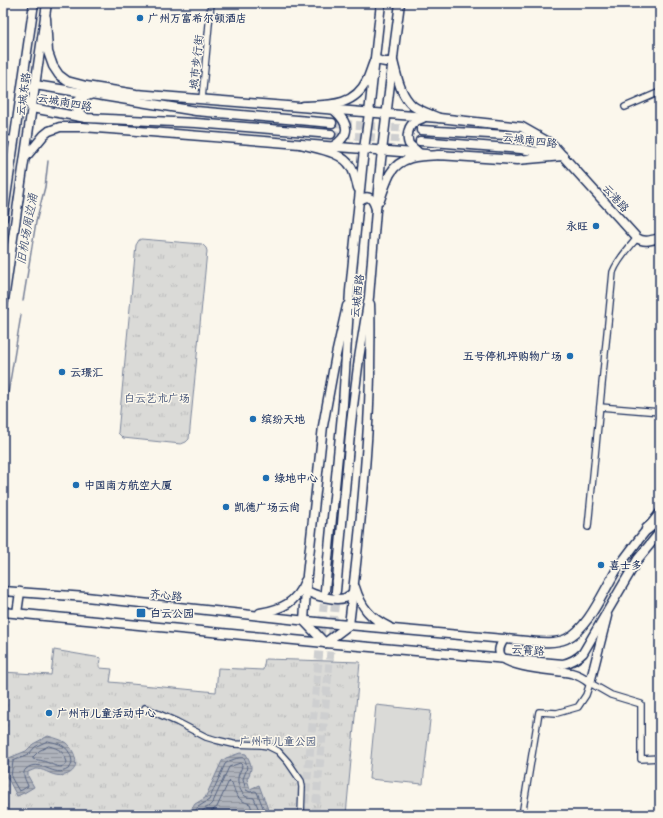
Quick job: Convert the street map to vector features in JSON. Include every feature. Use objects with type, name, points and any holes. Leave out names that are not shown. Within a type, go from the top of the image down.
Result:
[{"type":"highway","points":[[647,529],[660,518]]},
{"type":"main road","name":"云城东路","points":[[3,218],[34,3]]},
{"type":"main road","name":"云城东路","points":[[3,307],[47,3]]},
{"type":"main road","name":"云城西路","points":[[325,590],[343,404],[350,292],[364,149],[381,3]]},
{"type":"main road","name":"云城西路","points":[[336,591],[352,415],[369,297],[382,150],[394,41],[400,3]]},
{"type":"main road","points":[[32,16],[46,18],[50,58],[53,66],[63,78],[67,81],[86,86],[136,94]]},
{"type":"main road","points":[[138,130],[86,118],[77,110],[76,105],[78,100],[92,94],[136,94],[303,106],[337,104],[350,100],[360,91],[367,80],[375,60],[387,63],[393,61],[401,87],[408,101],[418,109],[439,118]]},
{"type":"main road","name":"云城南四路","points":[[331,134],[196,123],[86,118],[32,108],[21,94],[35,85],[196,111],[332,123]]},
{"type":"main road","name":"云港路","points":[[303,106],[522,127],[552,144],[637,238]]},
{"type":"main road","points":[[332,147],[343,138],[346,132],[344,121],[334,110]]},
{"type":"main road","points":[[419,153],[409,142],[409,127],[418,120],[426,117]]},
{"type":"main road","points":[[11,164],[24,162],[44,135],[49,131],[60,127],[138,130],[332,147],[517,160],[563,156]]},
{"type":"main road","name":"云城南四路","points":[[421,130],[522,136],[563,156]]},
{"type":"main road","name":"云城南四路","points":[[420,141],[521,149],[563,156]]},
{"type":"main road","points":[[300,144],[332,153],[340,157],[353,171],[357,183],[359,201],[365,197],[369,197],[372,200],[376,210]]},
{"type":"main road","points":[[376,210],[390,174],[398,164],[415,157],[444,155]]},
{"type":"main road","points":[[637,238],[642,241],[660,238]]},
{"type":"main road","points":[[325,643],[304,621],[307,575],[324,416],[337,348],[350,292]]},
{"type":"main road","points":[[3,612],[325,643],[349,625],[368,426],[371,326],[369,297]]},
{"type":"main road","name":"云霄路","points":[[326,623],[504,639],[556,642],[565,640],[573,635],[588,620],[618,568],[639,538],[660,513]]},
{"type":"main road","name":"云霄路","points":[[325,643],[563,664],[571,662],[577,659],[583,652],[638,559],[660,532]]},
{"type":"main road","points":[[252,615],[272,611],[292,601],[300,592],[307,575]]},
{"type":"main road","points":[[354,582],[361,603],[370,615],[392,628],[406,630]]},
{"type":"main road","points":[[306,590],[320,596],[340,599],[353,593]]},
{"type":"main road","name":"齐心路","points":[[3,591],[86,597],[326,623]]},
{"type":"main road","points":[[17,613],[20,592]]},
{"type":"main road","points":[[504,639],[500,647],[501,656],[504,659],[527,667],[571,673],[584,678],[590,683],[610,607]]},
{"type":"street","name":"城市步行街","points":[[202,99],[212,3]]},
{"type":"street","points":[[625,107],[660,92]]},
{"type":"street","points":[[3,138],[14,140]]},
{"type":"street","points":[[588,527],[613,272],[616,264],[637,238]]},
{"type":"street","points":[[600,407],[660,412]]},
{"type":"street","points":[[522,815],[539,712],[557,713],[578,707],[586,695],[590,683],[611,695],[641,704],[641,759],[660,758]]},
{"type":"street","points":[[145,708],[206,737],[233,744],[268,746],[278,751],[301,780],[301,815]]},
{"type":"green space","name":"白云艺术广场","points":[[141,239],[202,244],[207,251],[189,439],[181,444],[123,438],[118,433],[136,245]]},
{"type":"green space","name":"广州市儿童公园","points":[[54,650],[101,658],[100,668],[112,669],[110,682],[216,692],[218,668],[263,670],[265,659],[360,662],[346,815],[3,815],[3,672],[51,675]]},
{"type":"green space","points":[[376,705],[431,711],[423,784],[369,779]]},
{"type":"water","points":[[48,736],[62,740],[70,747],[76,760],[74,769],[70,773],[61,776],[40,769],[28,772],[28,776],[34,787],[17,796],[7,777],[9,758],[26,751],[33,744]]},
{"type":"water","points":[[240,753],[246,754],[251,764],[251,769],[247,779],[250,789],[259,785],[270,815],[190,815],[190,811],[195,804],[205,798],[222,761]]},
{"type":"waterway","name":"旧机场周边涌","points":[[23,301],[36,222],[45,187],[48,161]]},
{"type":"waterway","name":"旧机场周边涌","points":[[3,424],[21,315]]},
{"type":"tunnel","points":[[332,123],[421,130]]},
{"type":"tunnel","points":[[331,134],[420,141]]},
{"type":"tunnel","points":[[304,815],[325,591]]},
{"type":"tunnel","points":[[315,815],[336,593]]},
{"type":"place","name":"广州万富希尔顿酒店","points":[[140,18]]},
{"type":"place","name":"永旺","points":[[596,226]]},
{"type":"place","name":"五号停机坪购物广场","points":[[570,356]]},
{"type":"place","name":"云璟汇","points":[[62,372]]},
{"type":"place","name":"缤纷天地","points":[[253,419]]},
{"type":"place","name":"绿地中心","points":[[266,478]]},
{"type":"place","name":"中国南方航空大厦","points":[[76,485]]},
{"type":"place","name":"凯德广场云尚","points":[[226,507]]},
{"type":"place","name":"喜士多","points":[[601,565]]},
{"type":"place","name":"白云公园","points":[[141,613]]},
{"type":"place","name":"广州市儿童活动中心","points":[[49,713]]}]
